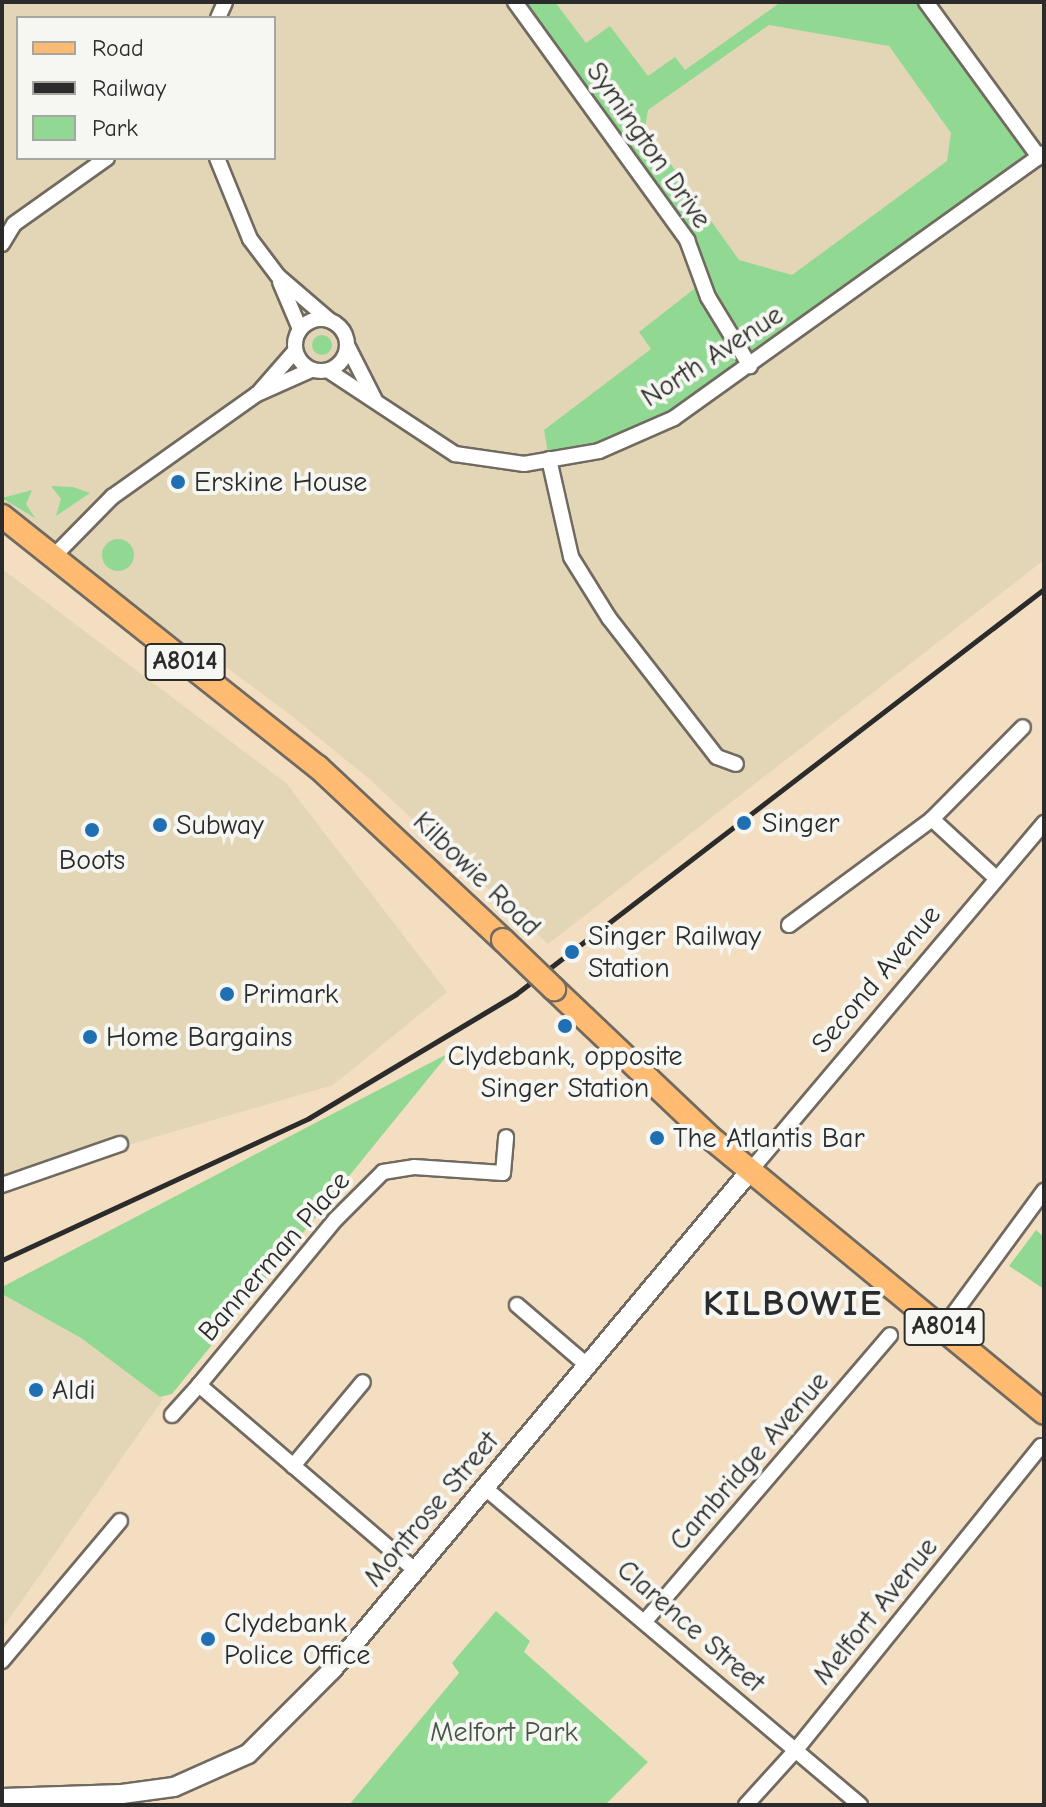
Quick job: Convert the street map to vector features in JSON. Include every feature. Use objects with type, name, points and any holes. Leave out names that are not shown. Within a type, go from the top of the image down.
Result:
[{"type":"main road","name":"Kilbowie Road","points":[[2,516],[318,767],[750,1171],[944,1327],[1044,1413]]},
{"type":"street","name":"Symington Drive","points":[[515,2],[687,240],[708,297],[750,366]]},
{"type":"street","points":[[926,2],[1041,155]]},
{"type":"street","name":"North Avenue","points":[[329,371],[375,400],[403,424],[455,454],[524,464],[599,451],[674,418],[1041,155]]},
{"type":"street","points":[[2,244],[14,224],[104,160]]},
{"type":"street","points":[[54,556],[112,497],[257,394],[311,370],[329,371],[342,362],[348,347],[343,330],[278,276],[250,239],[218,160]]},
{"type":"street","points":[[257,394],[295,351],[300,329],[278,276]]},
{"type":"street","points":[[300,329],[313,320],[328,319]]},
{"type":"street","name":"North Avenue","points":[[348,347],[375,400]]},
{"type":"street","points":[[295,351],[311,370]]},
{"type":"street","points":[[549,459],[571,557],[609,618],[717,757],[736,764]]},
{"type":"street","points":[[789,925],[932,819],[1023,727]]},
{"type":"street","points":[[932,819],[996,878]]},
{"type":"street","name":"Second Avenue","points":[[750,1171],[1044,823]]},
{"type":"street","name":"Bannerman Place","points":[[172,1415],[336,1219],[383,1172],[414,1167],[503,1173],[506,1137]]},
{"type":"street","points":[[2,1185],[120,1144]]},
{"type":"street","name":"Montrose Street","points":[[2,1798],[122,1794],[174,1787],[226,1766],[282,1724],[416,1571],[750,1171]]},
{"type":"street","points":[[944,1327],[1044,1191]]},
{"type":"street","points":[[517,1305],[588,1366]]},
{"type":"street","name":"Cambridge Avenue","points":[[646,1620],[890,1335]]},
{"type":"street","points":[[293,1466],[363,1382]]},
{"type":"street","name":"Bannerman Place","points":[[199,1385],[416,1571]]},
{"type":"street","name":"Melfort Avenue","points":[[746,1805],[795,1751],[1041,1446]]},
{"type":"street","name":"Clarence Street","points":[[485,1488],[646,1620],[860,1805]]},
{"type":"street","points":[[2,1661],[120,1521]]},
{"type":"shaded area","points":[[2,2],[1044,2],[1044,560],[548,944],[368,778],[292,716],[226,667],[141,624],[2,516]]},
{"type":"shaded area","points":[[2,569],[286,783],[447,992],[333,1085],[2,1182]]},
{"type":"shaded area","points":[[2,1294],[81,1338],[163,1399],[2,1629]]},
{"type":"green space","points":[[515,2],[555,2],[586,43],[610,26],[648,76],[675,57],[685,70],[781,2],[926,2],[1039,157],[674,418],[599,451],[549,459],[544,430],[651,349],[639,332],[703,282],[687,240]],"holes":[[[769,25],[889,46],[951,133],[947,161],[792,275],[739,260],[645,128],[648,110]]]},
{"type":"green space","points":[[322,335],[329,338],[332,345],[329,352],[322,355],[315,352],[312,345],[315,338]]},
{"type":"green space","points":[[51,486],[73,487],[90,493],[56,516],[61,499]]},
{"type":"green space","points":[[32,490],[26,504],[35,518],[2,498]]},
{"type":"green space","points":[[118,539],[129,544],[134,555],[129,566],[118,571],[107,566],[102,555],[107,544]]},
{"type":"green space","points":[[449,1053],[172,1394],[160,1397],[81,1338],[2,1294],[2,1287]]},
{"type":"green space","points":[[1036,1230],[1044,1237],[1044,1289],[1009,1266]]},
{"type":"green space","name":"Melfort Park","points":[[496,1611],[530,1641],[524,1652],[648,1762],[605,1805],[349,1805],[459,1673],[452,1663]]},
{"type":"railway","points":[[2,1260],[309,1118],[516,994],[1044,589]]},
{"type":"place","name":"Erskine House","points":[[178,482]]},
{"type":"place","name":"Singer","points":[[744,823]]},
{"type":"place","name":"Subway","points":[[160,825]]},
{"type":"place","name":"Boots","points":[[92,830]]},
{"type":"place","name":"Singer Railway Station","points":[[572,952]]},
{"type":"place","name":"Primark","points":[[227,994]]},
{"type":"place","name":"Clydebank, opposite Singer Station","points":[[565,1026]]},
{"type":"place","name":"Home Bargains","points":[[90,1037]]},
{"type":"place","name":"The Atlantis Bar","points":[[657,1138]]},
{"type":"place","name":"Aldi","points":[[36,1390]]},
{"type":"place","name":"Clydebank Police Office","points":[[208,1639]]},
{"type":"district","name":"KILBOWIE","points":[[793,1304]]}]
